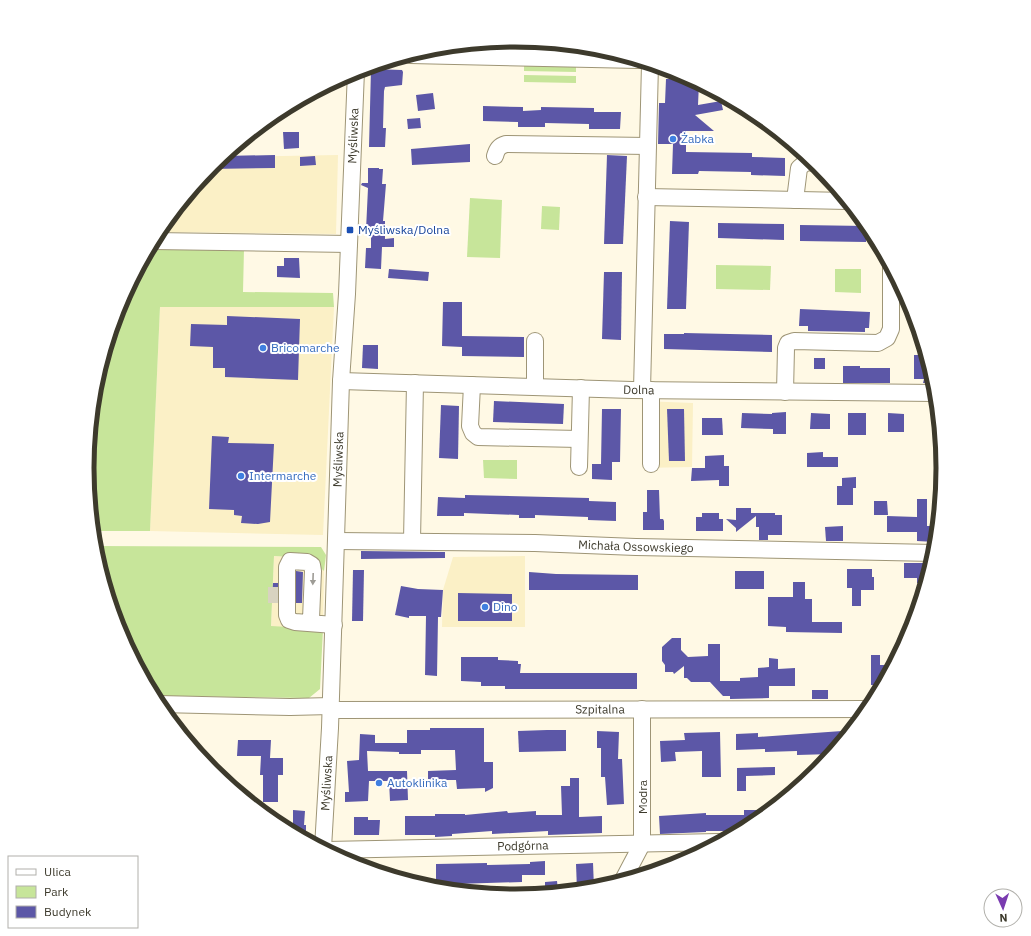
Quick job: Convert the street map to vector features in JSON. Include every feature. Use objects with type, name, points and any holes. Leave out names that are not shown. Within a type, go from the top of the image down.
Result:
[{"type":"street","points":[[436,55],[617,59]]},
{"type":"street","points":[[650,69],[646,198],[646,390],[651,464]]},
{"type":"street","name":"Myśliwska","points":[[323,843],[331,708],[341,381],[349,244],[356,78]]},
{"type":"street","points":[[495,156],[496,150],[500,146],[506,144],[648,146]]},
{"type":"street","points":[[795,200],[799,168],[805,163]]},
{"type":"street","points":[[646,198],[842,202]]},
{"type":"street","points":[[161,240],[349,244]]},
{"type":"street","points":[[785,392],[786,348],[788,343],[794,341],[878,343],[887,338],[890,328],[891,278]]},
{"type":"street","points":[[535,341],[535,386]]},
{"type":"street","name":"Dolna","points":[[341,381],[646,390],[929,394]]},
{"type":"street","points":[[412,541],[416,383]]},
{"type":"street","points":[[472,386],[470,426],[473,433],[478,437],[579,439]]},
{"type":"street","points":[[579,467],[581,388]]},
{"type":"street","name":"Michała Ossowskiego","points":[[337,541],[535,543],[636,547],[927,553]]},
{"type":"street","points":[[276,586],[280,564],[290,561],[307,562],[312,565],[311,619],[315,623]]},
{"type":"street","points":[[290,561],[288,567],[287,615],[289,620],[295,622],[334,624]]},
{"type":"street","points":[[276,603],[276,610],[278,613],[287,615]]},
{"type":"street","name":"Szpitalna","points":[[167,704],[331,708],[861,709]]},
{"type":"street","name":"Modra","points":[[627,874],[642,844],[642,709]]},
{"type":"street","name":"Podgórna","points":[[338,850],[709,842]]},
{"type":"shaded area","points":[[338,155],[336,234],[166,232],[199,190],[232,157]]},
{"type":"shaded area","points":[[160,307],[334,307],[323,535],[150,531]]},
{"type":"shaded area","points":[[642,401],[693,403],[692,467],[643,468]]},
{"type":"shaded area","points":[[274,556],[309,558],[324,571],[323,629],[271,627]]},
{"type":"shaded area","points":[[525,556],[525,627],[442,627],[443,590],[453,557]]},
{"type":"green space","points":[[524,63],[576,65],[576,72],[524,71]]},
{"type":"green space","points":[[524,75],[576,76],[576,83],[524,82]]},
{"type":"green space","points":[[470,198],[502,200],[500,258],[467,257]]},
{"type":"green space","points":[[542,206],[560,207],[559,230],[541,229]]},
{"type":"green space","points":[[156,248],[244,249],[243,292],[333,293],[334,307],[160,307],[150,531],[99,531],[95,496],[94,468],[98,413],[109,359],[127,307],[138,282]]},
{"type":"green space","points":[[716,265],[771,266],[770,290],[716,289]]},
{"type":"green space","points":[[835,269],[861,269],[861,293],[835,292]]},
{"type":"green space","points":[[483,460],[517,460],[517,479],[484,478]]},
{"type":"green space","points":[[102,546],[321,547],[326,555],[324,571],[309,558],[274,556],[271,626],[323,629],[320,689],[309,698],[162,696],[138,654],[127,629],[109,577]]},
{"type":"building","points":[[379,69],[402,70],[402,85],[385,87],[384,91],[383,128],[386,128],[385,147],[369,147],[371,72]]},
{"type":"building","points":[[671,77],[699,89],[698,105],[721,101],[723,110],[695,115],[714,131],[686,131],[686,152],[752,153],[752,157],[785,158],[785,176],[751,175],[751,172],[699,171],[698,174],[672,174],[673,144],[658,144],[659,103],[665,103],[666,79],[671,79]]},
{"type":"building","points":[[433,93],[435,109],[418,111],[416,95]]},
{"type":"building","points":[[483,106],[523,107],[523,111],[541,110],[541,107],[594,108],[594,112],[621,112],[620,129],[589,129],[589,124],[545,123],[545,127],[518,127],[518,122],[483,121]]},
{"type":"building","points":[[420,118],[421,128],[408,129],[407,119]]},
{"type":"building","points":[[283,132],[299,132],[299,148],[284,149]]},
{"type":"building","points":[[470,144],[470,162],[412,165],[411,149]]},
{"type":"building","points":[[275,155],[275,168],[219,169],[233,156]]},
{"type":"building","points":[[607,155],[627,156],[623,244],[604,244]]},
{"type":"building","points":[[315,156],[316,165],[300,166],[300,157]]},
{"type":"building","points":[[368,168],[383,169],[382,184],[386,184],[383,221],[385,221],[385,239],[394,238],[394,247],[382,247],[381,269],[365,268],[366,248],[371,248],[371,231],[366,230],[368,188],[361,185],[362,183],[368,183]]},
{"type":"building","points":[[670,221],[689,222],[686,309],[667,309]]},
{"type":"building","points":[[718,223],[784,224],[784,240],[718,238]]},
{"type":"building","points":[[800,225],[860,226],[866,234],[866,242],[800,241]]},
{"type":"building","points":[[284,258],[299,258],[300,278],[277,277],[277,266],[284,266]]},
{"type":"building","points":[[389,269],[429,272],[428,281],[388,278]]},
{"type":"building","points":[[604,272],[622,272],[621,340],[602,339]]},
{"type":"building","points":[[443,302],[462,302],[462,336],[524,337],[524,357],[462,356],[462,347],[442,346]]},
{"type":"building","points":[[800,309],[870,312],[869,328],[865,328],[865,332],[808,331],[808,326],[799,326]]},
{"type":"building","name":"Bricomarche","points":[[227,316],[300,319],[298,380],[225,377],[225,368],[213,368],[213,347],[190,346],[191,324],[227,325]]},
{"type":"building","points":[[664,334],[772,335],[772,352],[664,349]]},
{"type":"building","points":[[363,345],[378,345],[378,369],[362,368]]},
{"type":"building","points":[[914,355],[921,355],[927,383],[923,383],[924,379],[914,379]]},
{"type":"building","points":[[814,358],[825,358],[825,369],[814,369]]},
{"type":"building","points":[[843,366],[860,366],[860,368],[890,368],[890,383],[843,383]]},
{"type":"building","points":[[494,401],[564,404],[563,424],[493,422]]},
{"type":"building","points":[[441,405],[459,406],[458,459],[439,458]]},
{"type":"building","points":[[602,409],[621,409],[620,462],[612,462],[612,480],[592,479],[592,464],[601,464]]},
{"type":"building","points":[[667,409],[684,409],[685,461],[669,461]]},
{"type":"building","points":[[786,412],[786,434],[773,434],[773,429],[741,428],[742,413],[772,414]]},
{"type":"building","points":[[811,413],[830,414],[830,429],[810,429]]},
{"type":"building","points":[[848,413],[866,413],[866,435],[848,435]]},
{"type":"building","points":[[888,413],[904,414],[904,432],[888,432]]},
{"type":"building","points":[[702,418],[722,418],[723,435],[702,435]]},
{"type":"building","name":"Intermarche","points":[[212,436],[229,437],[228,443],[274,444],[270,522],[258,524],[241,523],[242,516],[234,515],[234,510],[209,509]]},
{"type":"building","points":[[823,452],[823,457],[838,457],[838,467],[807,467],[807,453]]},
{"type":"building","points":[[724,455],[724,466],[729,466],[729,486],[719,486],[719,480],[691,481],[692,468],[705,468],[705,456]]},
{"type":"building","points":[[856,477],[856,488],[853,488],[853,505],[837,505],[837,486],[842,486],[842,478]]},
{"type":"building","points":[[647,490],[659,490],[660,519],[663,519],[664,521],[664,530],[643,530],[643,512],[647,512]]},
{"type":"building","points":[[465,495],[589,498],[589,501],[616,502],[616,521],[588,520],[588,517],[535,515],[535,518],[519,518],[519,515],[464,513],[464,516],[437,516],[438,497],[465,498]]},
{"type":"building","points":[[917,499],[927,499],[927,526],[932,526],[930,542],[917,541],[917,532],[887,532],[887,516],[917,517]]},
{"type":"building","points":[[874,501],[887,501],[888,515],[874,515]]},
{"type":"building","points":[[736,508],[751,508],[751,513],[775,513],[775,515],[782,515],[782,535],[768,535],[768,540],[759,540],[759,527],[756,527],[756,516],[736,532],[736,528],[726,519],[736,520]]},
{"type":"building","points":[[702,513],[719,513],[719,519],[723,519],[723,531],[696,531],[696,517],[702,517]]},
{"type":"building","points":[[843,526],[843,541],[826,541],[825,527]]},
{"type":"building","points":[[361,551],[445,552],[445,558],[361,559]]},
{"type":"building","points":[[904,563],[925,563],[920,583],[917,583],[917,578],[904,578]]},
{"type":"building","points":[[847,569],[872,569],[872,577],[874,577],[874,590],[861,590],[861,606],[852,606],[852,588],[847,588]]},
{"type":"building","points":[[353,570],[364,570],[363,621],[352,621]]},
{"type":"building","points":[[296,571],[303,572],[302,603],[296,603]]},
{"type":"building","points":[[735,571],[764,571],[764,589],[735,589]]},
{"type":"building","points":[[529,572],[556,574],[638,575],[638,590],[529,590]]},
{"type":"building","points":[[793,582],[805,582],[805,599],[812,599],[812,622],[842,622],[842,633],[786,632],[786,627],[768,626],[768,597],[793,597]]},
{"type":"building","points":[[273,583],[278,583],[278,600],[272,600]]},
{"type":"building","points":[[401,586],[418,589],[443,590],[441,617],[438,617],[437,676],[425,675],[426,616],[409,616],[409,618],[395,615]]},
{"type":"building","name":"Dino","points":[[458,593],[512,594],[512,621],[458,621]]},
{"type":"building","points":[[672,638],[681,638],[681,650],[688,657],[708,656],[708,644],[720,644],[720,681],[740,681],[740,678],[758,677],[758,668],[769,667],[769,658],[778,659],[778,669],[795,668],[795,686],[769,686],[769,698],[730,699],[730,696],[723,696],[710,682],[691,682],[687,678],[684,678],[684,666],[674,674],[673,672],[665,672],[665,665],[662,661],[662,647]]},
{"type":"building","points":[[871,655],[880,655],[880,665],[887,665],[876,685],[871,685]]},
{"type":"building","points":[[461,657],[498,657],[498,660],[518,661],[518,664],[521,664],[520,673],[637,673],[637,689],[505,689],[505,686],[481,686],[481,682],[461,681]]},
{"type":"building","points":[[812,690],[828,690],[828,699],[812,699]]},
{"type":"building","points":[[430,728],[484,728],[484,762],[493,762],[493,788],[485,792],[485,788],[457,789],[456,780],[428,780],[428,771],[456,770],[455,750],[421,750],[421,754],[399,754],[399,752],[367,751],[368,771],[407,771],[408,800],[390,801],[389,781],[369,781],[368,801],[345,802],[345,792],[349,792],[347,761],[359,760],[360,734],[375,735],[375,743],[407,743],[407,730],[430,730]]},
{"type":"building","points":[[566,730],[566,751],[519,752],[518,731]]},
{"type":"building","points":[[597,731],[619,732],[618,759],[622,759],[624,804],[607,805],[605,777],[601,777],[601,748],[597,748]]},
{"type":"building","points":[[842,731],[842,734],[824,754],[797,755],[797,751],[765,752],[765,749],[736,750],[736,734],[758,733],[758,737]]},
{"type":"building","points":[[720,732],[721,777],[702,777],[702,751],[675,752],[676,761],[661,762],[660,741],[685,740],[684,733]]},
{"type":"building","points":[[238,740],[271,740],[270,758],[283,758],[283,775],[278,775],[278,802],[263,802],[263,775],[260,775],[261,756],[237,756]]},
{"type":"building","points":[[775,767],[775,775],[746,776],[746,791],[737,791],[737,768]]},
{"type":"building","points":[[570,778],[579,778],[579,817],[602,816],[602,833],[548,835],[548,831],[492,834],[492,831],[452,834],[452,836],[435,837],[435,835],[405,835],[405,816],[435,816],[435,814],[465,815],[507,811],[508,813],[536,811],[536,815],[562,815],[561,786],[570,786]]},
{"type":"building","points":[[293,810],[305,811],[304,825],[306,825],[306,834],[293,825]]},
{"type":"building","points":[[744,810],[760,810],[729,831],[660,834],[659,816],[706,813],[706,815],[744,815]]},
{"type":"building","points":[[354,817],[368,817],[368,820],[380,820],[379,835],[354,835]]},
{"type":"building","points":[[545,861],[545,875],[522,875],[522,882],[456,884],[436,881],[436,864],[487,863],[487,865],[530,864],[530,862]]},
{"type":"building","points":[[593,863],[594,882],[577,884],[576,864]]},
{"type":"building","points":[[557,881],[558,886],[545,888],[545,882]]},
{"type":"tunnel","points":[[276,586],[276,603]]},
{"type":"place","name":"Żabka","points":[[673,139]]},
{"type":"place","name":"Myśliwska/Dolna","points":[[350,230]]},
{"type":"place","name":"Bricomarche","points":[[263,348]]},
{"type":"place","name":"Intermarche","points":[[241,476]]},
{"type":"place","name":"Dino","points":[[485,607]]},
{"type":"place","name":"Autoklinika","points":[[379,783]]}]
